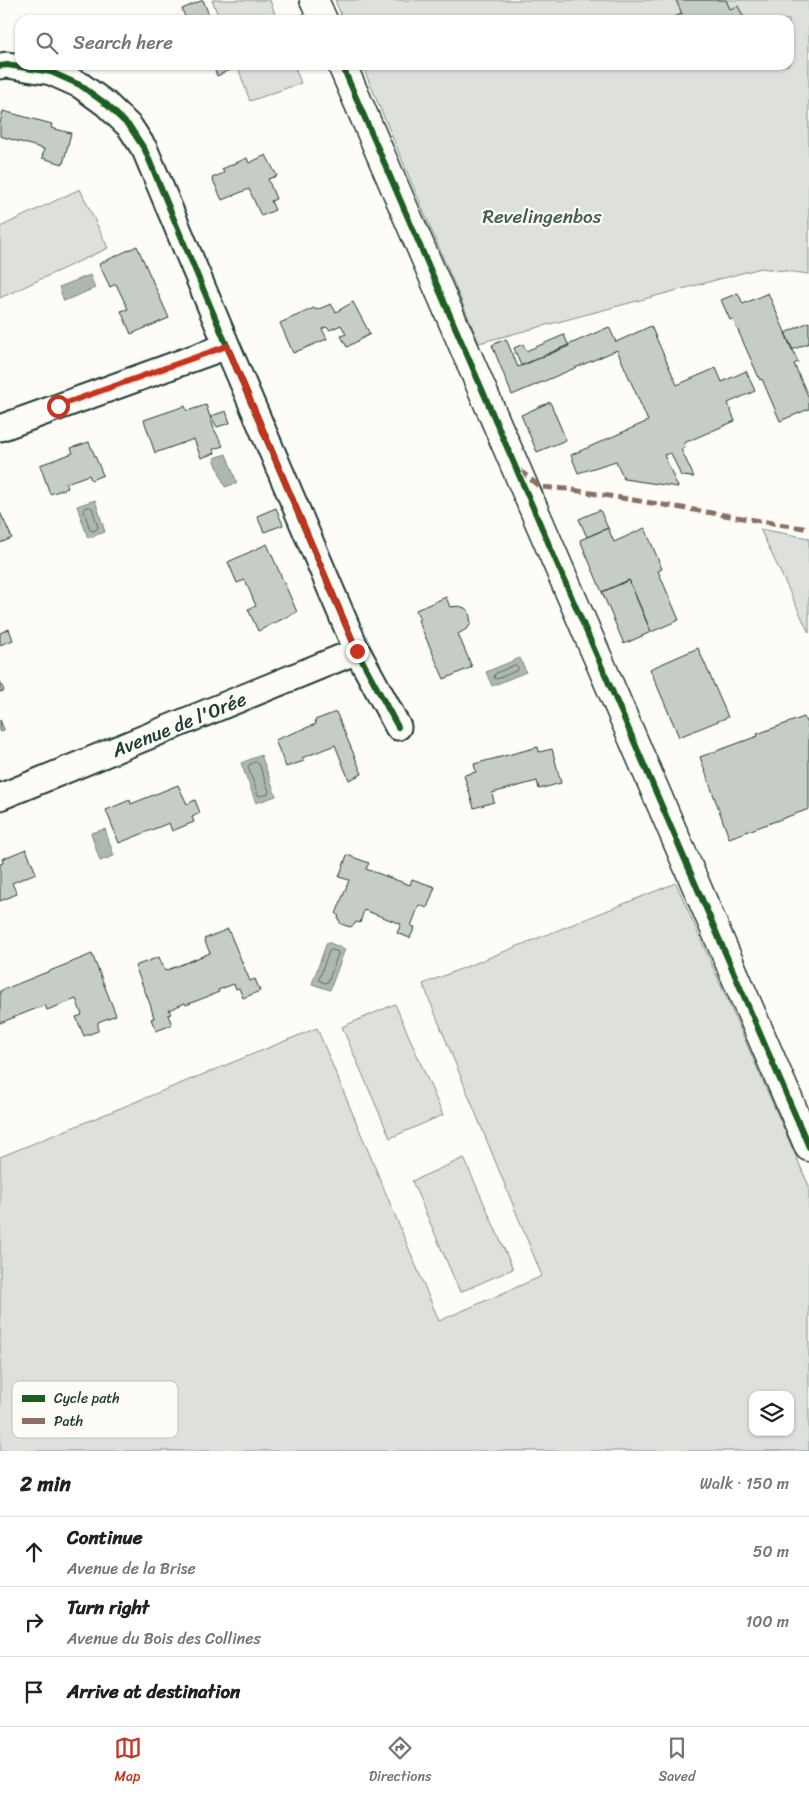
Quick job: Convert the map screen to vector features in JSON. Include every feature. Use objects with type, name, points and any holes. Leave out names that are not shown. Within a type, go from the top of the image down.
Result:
[{"type":"main road","points":[[314,0],[321,15]]},
{"type":"main road","points":[[344,70],[809,1148]]},
{"type":"street","points":[[0,66],[15,68]]},
{"type":"street","points":[[35,70],[52,72],[80,85],[106,104],[130,127],[145,150],[357,651],[398,727]]},
{"type":"street","points":[[0,428],[227,346]]},
{"type":"street","name":"Avenue de l'Orée","points":[[0,797],[357,651]]},
{"type":"green space","points":[[212,0],[270,0],[275,15],[218,15]]},
{"type":"green space","name":"Revelingenbos","points":[[335,0],[809,0],[809,274],[761,268],[479,343],[364,70],[794,70],[794,15],[341,15]]},
{"type":"green space","points":[[239,70],[296,70],[301,83],[250,101]]},
{"type":"green space","points":[[80,189],[108,248],[0,298],[0,227]]},
{"type":"green space","points":[[760,529],[809,538],[809,633]]},
{"type":"green space","points":[[676,883],[809,1186],[809,1451],[0,1451],[0,1157],[317,1028],[439,1321],[542,1276],[423,984]]},
{"type":"green space","points":[[395,1004],[443,1115],[390,1138],[342,1027]]},
{"type":"green space","points":[[464,1158],[513,1269],[460,1292],[412,1181]]},
{"type":"water","points":[[90,275],[95,288],[64,301],[59,287]]},
{"type":"water","points":[[226,454],[237,483],[225,487],[214,458]]},
{"type":"water","points":[[95,500],[105,532],[88,538],[77,506]]},
{"type":"water","points":[[520,658],[526,672],[492,686],[486,672]]},
{"type":"water","points":[[261,755],[276,796],[256,803],[241,763]]},
{"type":"water","points":[[105,829],[114,856],[100,861],[91,833]]},
{"type":"water","points":[[327,942],[345,949],[330,990],[312,984]]},
{"type":"building","points":[[203,0],[209,15],[184,15],[182,9]]},
{"type":"building","points":[[676,0],[726,0],[730,9],[738,6],[742,15],[679,15],[682,14]]},
{"type":"building","points":[[215,70],[230,70],[217,76]]},
{"type":"building","points":[[3,111],[52,124],[51,128],[71,133],[63,164],[42,158],[44,149],[0,136],[0,123]]},
{"type":"building","points":[[266,155],[277,176],[268,179],[276,199],[271,201],[275,210],[261,216],[249,189],[222,200],[212,178],[224,173],[222,169],[247,158],[249,163]]},
{"type":"building","points":[[137,246],[169,318],[131,334],[121,311],[128,309],[116,284],[110,287],[99,264]]},
{"type":"building","points":[[738,293],[743,304],[768,293],[798,362],[794,364],[809,398],[809,409],[780,421],[733,319],[730,320],[721,300]]},
{"type":"building","points":[[353,302],[370,334],[347,347],[341,336],[346,334],[341,325],[330,330],[326,327],[322,329],[327,339],[293,353],[280,323],[314,308],[316,310],[331,304],[336,312]]},
{"type":"building","points":[[809,322],[809,343],[792,350],[785,333]]},
{"type":"building","points":[[651,326],[677,385],[716,368],[722,382],[746,371],[755,391],[728,403],[735,421],[684,443],[685,447],[681,449],[694,477],[681,476],[671,453],[664,455],[678,487],[624,479],[616,461],[578,473],[571,455],[648,421],[617,350],[512,395],[492,345],[506,339],[518,367],[609,327],[616,342]]},
{"type":"building","points":[[564,335],[569,346],[521,366],[514,348],[523,344],[526,351]]},
{"type":"building","points":[[550,402],[566,440],[537,452],[521,415]]},
{"type":"building","points":[[206,405],[214,429],[223,446],[213,449],[215,453],[201,458],[194,439],[155,453],[144,420],[185,406],[187,411]]},
{"type":"building","points":[[226,411],[230,423],[217,427],[211,416]]},
{"type":"building","points":[[89,442],[103,475],[91,480],[89,475],[66,483],[68,488],[50,494],[40,465],[73,453],[71,448]]},
{"type":"building","points":[[276,508],[283,525],[264,532],[257,516]]},
{"type":"building","points":[[600,510],[608,528],[587,537],[579,519]]},
{"type":"building","points":[[0,512],[12,538],[0,543]]},
{"type":"building","points":[[608,528],[614,542],[645,528],[662,569],[658,571],[679,620],[651,632],[629,580],[602,592],[580,540]]},
{"type":"building","points":[[267,544],[297,612],[258,631],[248,609],[256,606],[245,580],[237,583],[228,562]]},
{"type":"building","points":[[629,580],[651,632],[624,644],[602,592]]},
{"type":"building","points":[[446,597],[450,607],[459,606],[469,612],[471,623],[468,628],[458,634],[472,667],[444,679],[418,620],[420,620],[416,610]]},
{"type":"building","points":[[9,629],[13,640],[0,645],[0,633]]},
{"type":"building","points":[[698,648],[728,717],[679,737],[650,669]]},
{"type":"building","points":[[0,681],[4,691],[0,692]]},
{"type":"building","points":[[336,712],[362,774],[349,780],[335,745],[302,758],[304,761],[286,767],[275,740],[316,724],[315,720]]},
{"type":"building","points":[[804,717],[809,730],[809,809],[729,838],[700,757]]},
{"type":"building","points":[[0,720],[4,730],[0,732]]},
{"type":"building","points":[[538,747],[539,752],[552,749],[561,783],[539,789],[537,781],[492,793],[494,802],[474,808],[464,775],[476,772],[474,764]]},
{"type":"building","points":[[178,785],[187,804],[195,800],[200,813],[192,817],[194,822],[172,831],[169,823],[119,843],[106,810],[130,800],[131,804]]},
{"type":"building","points":[[26,849],[36,873],[12,883],[17,894],[0,901],[0,864],[3,863],[2,859]]},
{"type":"building","points":[[347,855],[369,863],[366,869],[410,885],[412,879],[435,887],[427,908],[419,905],[411,926],[415,927],[410,938],[397,933],[401,924],[364,910],[360,923],[356,922],[350,927],[341,924],[339,916],[336,914],[349,880],[339,877]]},
{"type":"building","points":[[228,929],[250,981],[255,979],[260,991],[243,998],[239,988],[236,989],[234,984],[218,990],[219,992],[169,1010],[171,1014],[168,1015],[172,1025],[156,1031],[151,1019],[154,1018],[150,1004],[135,966],[159,957],[165,971],[210,953],[204,939]]},
{"type":"building","points":[[92,954],[116,1015],[98,1022],[98,1031],[84,1036],[76,1017],[82,1015],[76,999],[47,1010],[45,1005],[0,1023],[0,991]]},
{"type":"marked path","points":[[519,470],[540,487],[567,489],[809,529]]},
{"type":"cycle path","points":[[0,66],[15,66]]},
{"type":"cycle path","points":[[38,70],[51,72],[80,85],[106,104],[130,127],[145,150],[357,651],[398,727]]},
{"type":"cycle path","points":[[344,70],[809,1147]]},
{"type":"route","points":[[58,406],[227,346],[357,651]]}]
